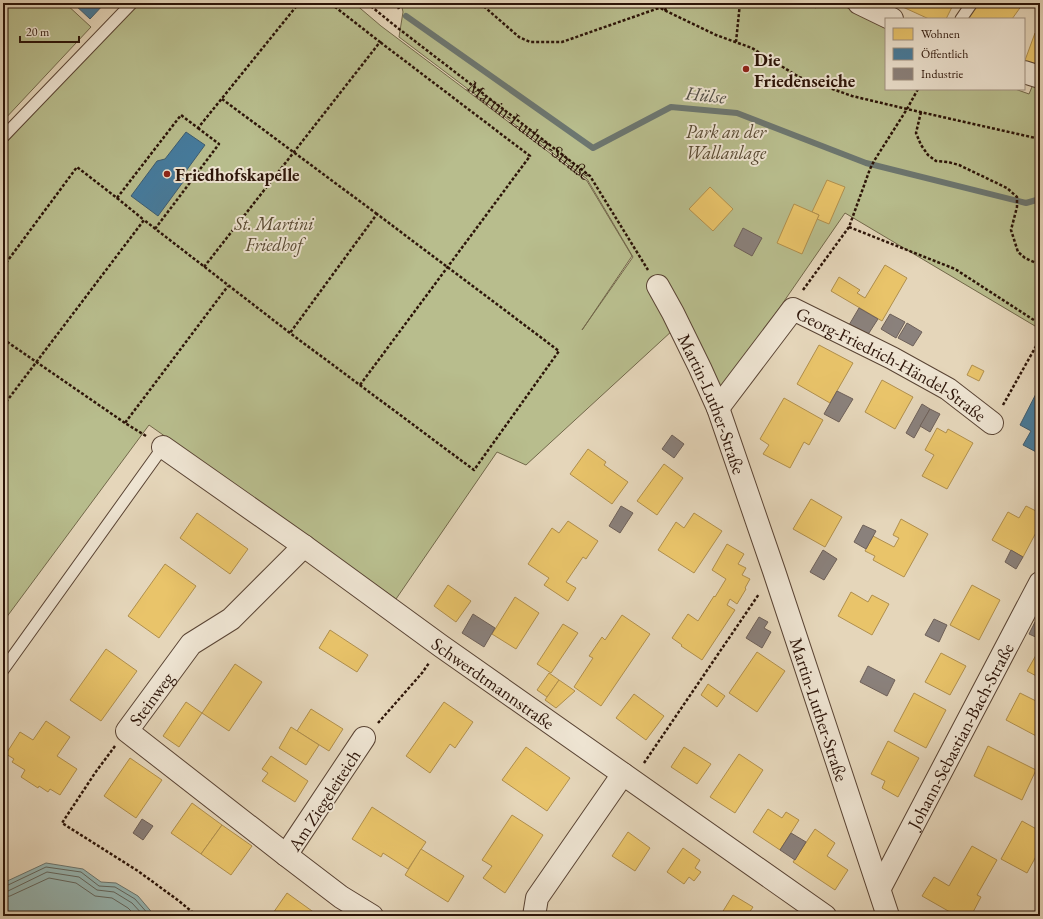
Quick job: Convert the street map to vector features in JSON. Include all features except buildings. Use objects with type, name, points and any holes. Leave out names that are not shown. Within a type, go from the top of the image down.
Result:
[{"type":"street","points":[[859,3],[890,18]]},
{"type":"street","points":[[1025,72],[1040,77]]},
{"type":"street","name":"Martin-Luther-Straße","points":[[658,286],[718,408],[774,571],[888,916]]},
{"type":"street","name":"Georg-Friedrich-Händel-Straße","points":[[718,408],[793,309],[892,358],[948,389],[992,422]]},
{"type":"street","name":"Schwerdtmannstraße","points":[[163,447],[304,546],[441,646],[825,916]]},
{"type":"street","name":"Steinweg","points":[[286,855],[127,731],[191,644],[231,619],[304,546]]},
{"type":"street","name":"Johann-Sebastian-Bach-Straße","points":[[880,888],[1040,583]]},
{"type":"street","name":"Am Ziegeleiteich","points":[[364,738],[286,855],[341,897],[372,916]]},
{"type":"street","points":[[534,916],[537,898],[628,777]]},
{"type":"lane","points":[[3,137],[132,3]]},
{"type":"lane","points":[[962,18],[972,3]]},
{"type":"lane","points":[[3,670],[163,447]]},
{"type":"path","points":[[198,128],[299,3]]},
{"type":"path","points":[[330,3],[530,156],[360,386]]},
{"type":"path","name":"Martin-Luther-Straße","points":[[367,3],[590,176],[658,286]]},
{"type":"path","points":[[396,3],[399,9]]},
{"type":"path","points":[[480,3],[519,37],[530,42],[562,42],[660,7]]},
{"type":"path","points":[[652,3],[716,35],[752,48],[799,77],[852,96],[1040,139]]},
{"type":"path","points":[[664,10],[676,3]]},
{"type":"path","points":[[736,42],[740,3]]},
{"type":"path","points":[[204,267],[380,42]]},
{"type":"path","points":[[793,309],[796,300],[849,227],[870,169],[917,90]]},
{"type":"path","points":[[3,267],[77,167],[228,286],[474,470],[559,351],[222,99]]},
{"type":"path","points":[[921,112],[916,133],[921,145],[928,155],[936,161],[959,165],[1007,188],[1017,198],[1017,207],[1011,230],[1018,252],[1025,258],[1040,265]]},
{"type":"path","points":[[117,198],[181,114],[219,144],[155,228]]},
{"type":"path","points":[[290,333],[377,214]]},
{"type":"path","points":[[3,406],[144,220]]},
{"type":"path","points":[[849,227],[955,268],[1040,324]]},
{"type":"path","points":[[125,423],[228,286]]},
{"type":"path","points":[[3,339],[125,423],[163,447]]},
{"type":"path","points":[[992,422],[1040,339]]},
{"type":"path","points":[[628,777],[774,571]]},
{"type":"path","points":[[364,738],[422,673],[441,646]]},
{"type":"path","points":[[127,731],[95,773],[62,822],[138,871],[179,901],[196,916]]},
{"type":"green space","points":[[3,3],[65,3],[91,27],[3,121]]},
{"type":"green space","name":"St. Martini Friedhof","points":[[137,3],[354,3],[381,26],[587,181],[632,256],[582,330],[633,257],[587,179],[399,37],[403,12],[401,3],[806,3],[816,8],[818,3],[838,3],[885,26],[885,90],[1018,90],[1029,94],[1034,82],[1040,85],[1040,329],[845,213],[722,391],[673,330],[526,465],[497,452],[396,599],[149,425],[3,622],[3,146]]},
{"type":"water","points":[[46,863],[83,869],[101,882],[116,883],[138,896],[155,916],[3,916],[3,883]]},
{"type":"waterway","name":"Hülse","points":[[406,16],[593,148],[671,107],[737,113],[866,163],[1026,203],[1040,199]]},
{"type":"place","name":"Die Friedenseiche","points":[[746,69]]},
{"type":"place","name":"Friedhofskapelle","points":[[167,174]]},
{"type":"park label","name":"Park an der Wallanlage","points":[[726,141]]}]
